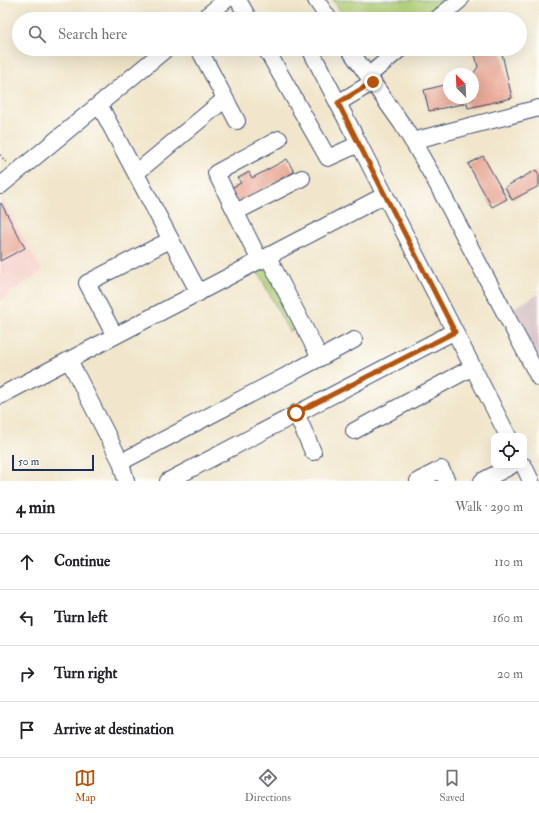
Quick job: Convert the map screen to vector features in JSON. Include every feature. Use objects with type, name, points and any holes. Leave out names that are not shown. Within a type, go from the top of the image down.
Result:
[{"type":"street","points":[[211,12],[226,0]]},
{"type":"street","points":[[238,0],[245,12]]},
{"type":"street","points":[[316,0],[324,12]]},
{"type":"street","points":[[445,12],[460,0]]},
{"type":"street","points":[[0,186],[157,56]]},
{"type":"street","points":[[203,56],[237,122]]},
{"type":"street","points":[[270,56],[328,158],[359,144]]},
{"type":"street","points":[[314,56],[507,433]]},
{"type":"street","points":[[354,56],[412,141],[436,182],[539,378]]},
{"type":"street","points":[[338,103],[370,79],[393,56]]},
{"type":"street","points":[[136,173],[225,99]]},
{"type":"street","points":[[99,104],[199,293]]},
{"type":"street","points":[[412,141],[539,108]]},
{"type":"street","points":[[279,139],[216,173],[236,212],[320,358]]},
{"type":"street","points":[[236,212],[302,178]]},
{"type":"street","points":[[0,396],[386,195]]},
{"type":"street","points":[[115,336],[87,284],[170,240]]},
{"type":"street","points":[[168,481],[296,413],[455,332]]},
{"type":"street","points":[[121,462],[354,340]]},
{"type":"street","points":[[69,360],[121,462],[125,481]]},
{"type":"street","points":[[354,431],[474,367]]},
{"type":"street","points":[[296,413],[313,452]]},
{"type":"street","points":[[418,481],[441,469],[447,481]]},
{"type":"street","points":[[482,481],[505,469]]},
{"type":"street","points":[[525,469],[531,481]]},
{"type":"shaded area","points":[[1,197],[42,271],[1,300],[0,298]]},
{"type":"shaded area","points":[[539,294],[539,365],[511,309]]},
{"type":"green space","points":[[333,0],[445,0],[430,12],[341,12]]},
{"type":"green space","points":[[256,268],[269,270],[299,326],[289,332]]},
{"type":"building","points":[[475,56],[503,56],[512,98],[468,108],[467,104],[479,104],[479,68],[477,68]]},
{"type":"building","points":[[443,85],[443,104],[462,104],[429,111],[424,90]]},
{"type":"building","points":[[483,156],[507,199],[492,207],[468,164]]},
{"type":"building","points":[[287,159],[294,172],[237,203],[229,189],[241,183],[238,178],[249,172],[252,178]]},
{"type":"building","points":[[536,170],[539,175],[539,186],[512,200],[505,187]]},
{"type":"building","points":[[1,203],[25,248],[0,261],[0,204]]},
{"type":"route","points":[[296,413],[455,332],[338,103],[373,82]]}]
